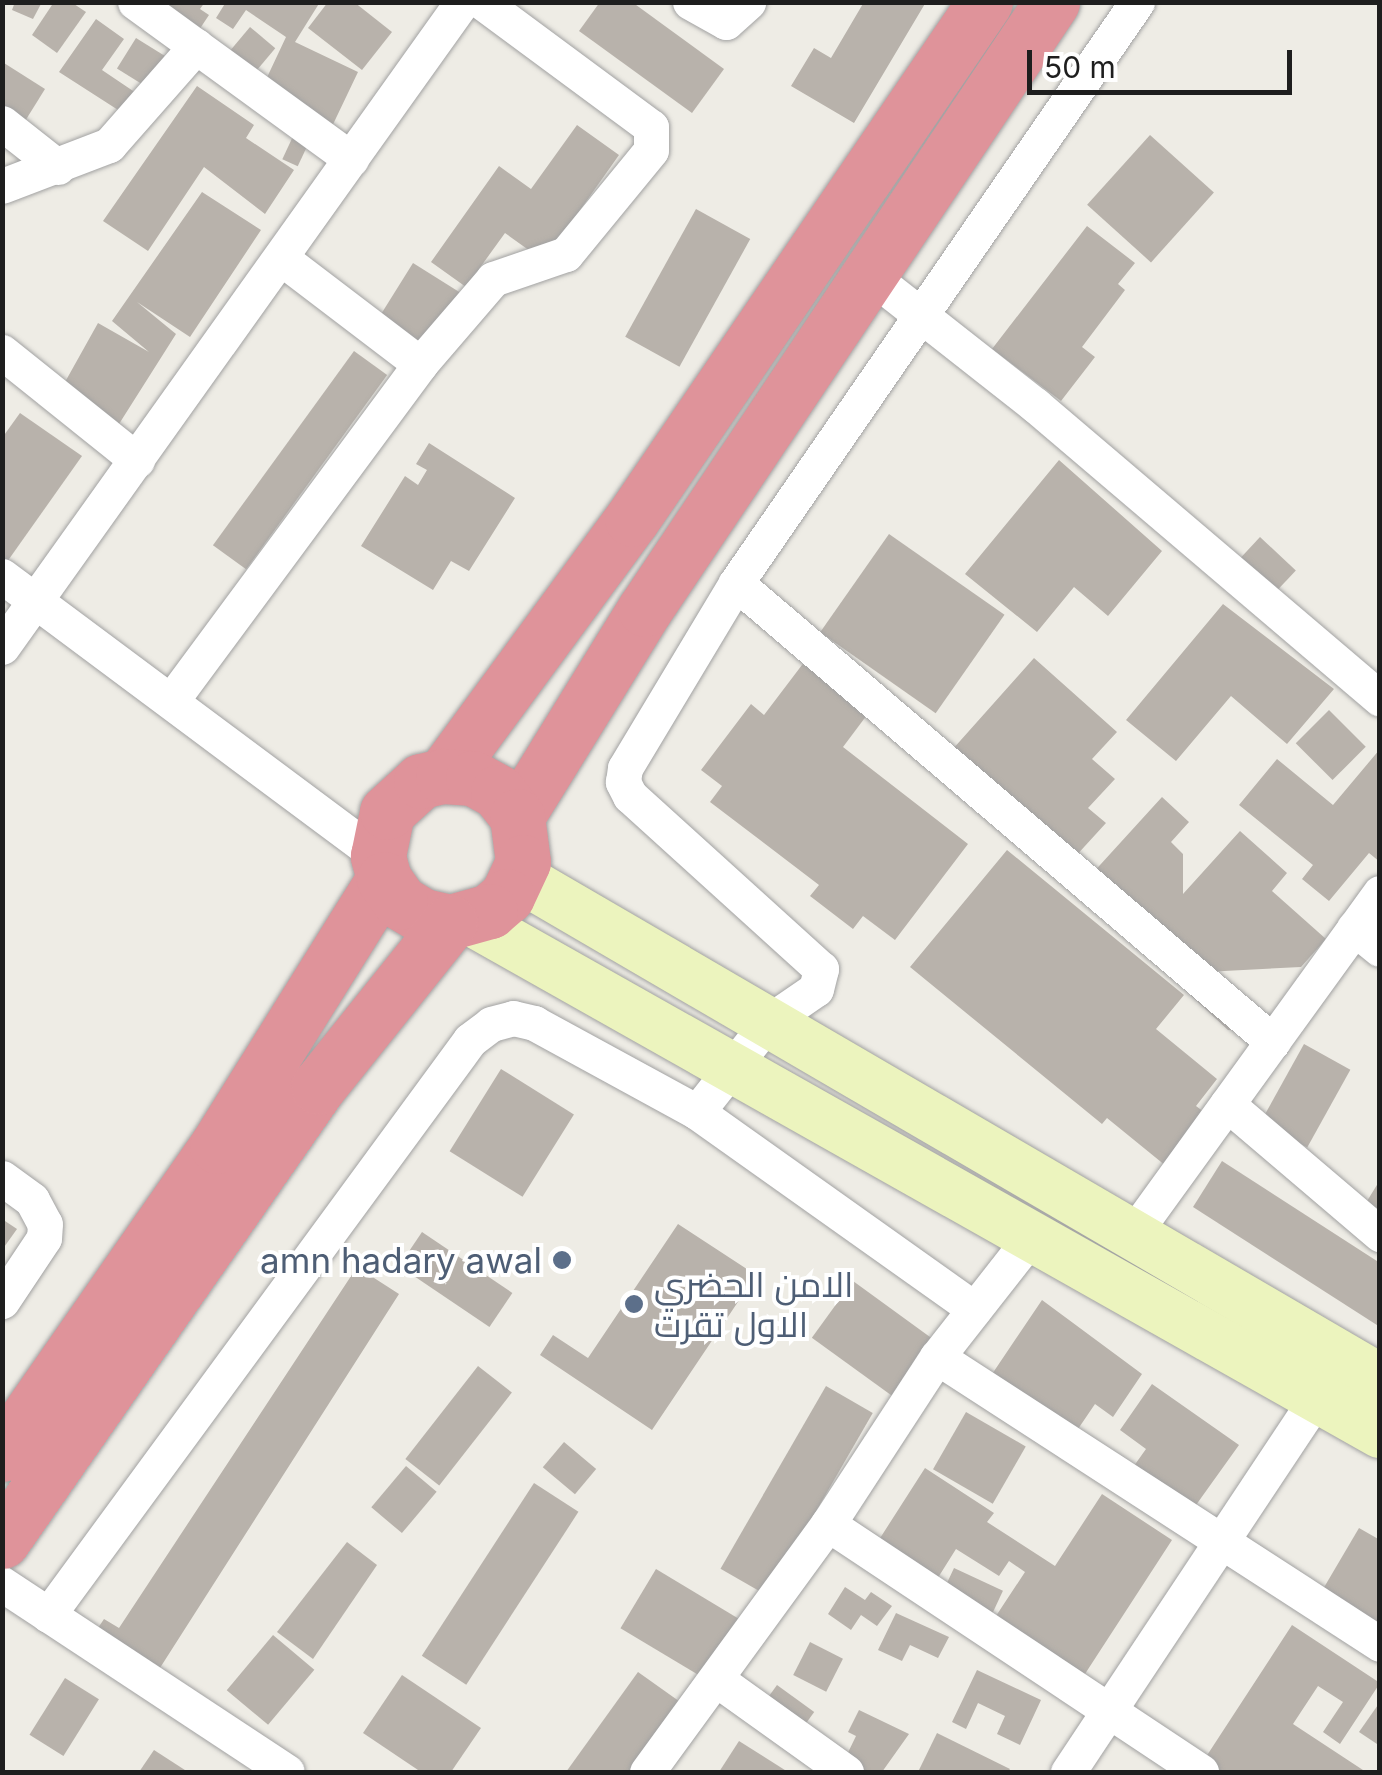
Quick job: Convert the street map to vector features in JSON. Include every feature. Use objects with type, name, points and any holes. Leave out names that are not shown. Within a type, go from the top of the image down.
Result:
[{"type":"highway","points":[[444,776],[632,519],[985,2]]},
{"type":"highway","points":[[517,816],[645,608],[1052,2]]},
{"type":"highway","points":[[2,1542],[318,1087],[460,921],[499,904],[519,877],[525,846],[517,816],[498,792],[473,778],[444,776],[421,781],[394,803],[379,833],[381,867],[400,902],[460,921]]},
{"type":"highway","points":[[2,1454],[217,1146],[381,867]]},
{"type":"main road","points":[[519,877],[1133,1234],[1347,1378],[1380,1434]]},
{"type":"main road","points":[[460,921],[734,1068],[1032,1236],[1347,1378]]},
{"type":"street","points":[[135,2],[350,159]]},
{"type":"street","points":[[2,648],[462,2]]},
{"type":"street","points":[[171,701],[420,364],[493,279],[566,254],[654,142],[650,128],[482,2]]},
{"type":"street","points":[[690,2],[726,22],[748,2]]},
{"type":"street","points":[[698,1112],[768,1022],[816,989],[820,969],[622,782],[736,583],[1136,2]]},
{"type":"street","points":[[2,186],[90,156],[127,129],[196,46]]},
{"type":"street","points":[[2,123],[58,167]]},
{"type":"street","points":[[281,258],[420,364]]},
{"type":"street","points":[[871,276],[1380,699]]},
{"type":"street","points":[[2,352],[137,460]]},
{"type":"street","points":[[2,576],[171,701],[381,867]]},
{"type":"street","points":[[736,583],[1273,1042]]},
{"type":"street","points":[[1133,1234],[1273,1042],[1367,939],[1380,893]]},
{"type":"street","points":[[48,1615],[470,1040],[490,1024],[513,1018],[534,1023],[698,1112],[974,1310]]},
{"type":"street","points":[[1227,1104],[1380,1234]]},
{"type":"street","points":[[2,1178],[32,1200],[45,1224],[44,1238],[2,1301]]},
{"type":"street","points":[[647,1772],[828,1524],[937,1357],[1032,1236]]},
{"type":"street","points":[[937,1357],[1227,1541],[1380,1644]]},
{"type":"street","points":[[1068,1772],[1227,1541],[1347,1378]]},
{"type":"street","points":[[828,1524],[1201,1772]]},
{"type":"street","points":[[2,1584],[287,1772]]},
{"type":"street","points":[[716,1679],[846,1772]]},
{"type":"building","points":[[15,2],[42,2],[33,19],[12,10]]},
{"type":"building","points":[[54,2],[71,2],[86,12],[57,53],[32,35]]},
{"type":"building","points":[[132,2],[205,2],[200,9],[209,15],[191,42]]},
{"type":"building","points":[[226,2],[320,2],[295,42],[358,72],[326,139],[254,105],[286,37],[246,10],[233,29],[216,18]]},
{"type":"building","points":[[328,2],[354,2],[392,32],[362,70],[308,28]]},
{"type":"building","points":[[600,2],[632,2],[724,69],[692,113],[579,31]]},
{"type":"building","points":[[864,2],[926,2],[854,123],[791,86],[814,48],[831,58]]},
{"type":"building","points":[[96,19],[124,39],[102,70],[142,97],[129,117],[59,72]]},
{"type":"building","points":[[250,27],[275,48],[254,73],[229,52]]},
{"type":"building","points":[[136,38],[167,57],[147,88],[117,69]]},
{"type":"building","points":[[4,63],[45,89],[22,126],[2,114]]},
{"type":"building","points":[[197,86],[254,125],[246,138],[294,170],[265,214],[204,167],[148,251],[103,221]]},
{"type":"building","points":[[577,125],[619,155],[544,261],[505,233],[466,287],[431,262],[499,166],[531,189]]},
{"type":"building","points":[[295,132],[310,139],[298,166],[282,159]]},
{"type":"building","points":[[1150,135],[1214,193],[1151,262],[1087,205]]},
{"type":"building","points":[[202,192],[261,230],[190,337],[137,302],[176,334],[119,424],[60,391],[98,323],[149,352],[112,321]]},
{"type":"building","points":[[696,209],[750,239],[679,367],[625,337]]},
{"type":"building","points":[[1087,226],[1135,263],[1118,284],[1125,290],[1082,347],[1095,357],[1061,401],[992,349]]},
{"type":"building","points":[[413,263],[460,292],[421,353],[375,324]]},
{"type":"building","points":[[354,351],[387,375],[246,569],[213,545]]},
{"type":"building","points":[[20,413],[82,456],[2,569],[2,438]]},
{"type":"building","points":[[429,443],[515,498],[469,571],[451,561],[433,590],[361,546],[405,476],[418,485],[427,470],[416,464]]},
{"type":"building","points":[[1059,460],[1162,551],[1108,616],[1074,587],[1037,632],[965,574]]},
{"type":"building","points":[[889,534],[1005,615],[936,713],[820,632]]},
{"type":"building","points":[[1260,537],[1296,570],[1266,603],[1230,569]]},
{"type":"building","points":[[1223,604],[1334,689],[1287,744],[1231,696],[1176,761],[1126,720]]},
{"type":"building","points":[[1034,658],[1117,732],[1092,759],[1115,779],[1088,808],[1106,823],[1074,858],[952,750]]},
{"type":"building","points":[[805,661],[870,711],[843,747],[968,844],[895,940],[863,916],[853,929],[810,896],[819,885],[710,802],[722,786],[701,770],[751,704],[764,715]]},
{"type":"building","points":[[1329,710],[1366,747],[1333,780],[1296,743]]},
{"type":"building","points":[[1380,749],[1380,862],[1369,853],[1329,901],[1302,879],[1313,865],[1239,805],[1277,759],[1333,805]]},
{"type":"building","points":[[1162,797],[1189,822],[1171,842],[1183,854],[1183,894],[1240,831],[1287,873],[1272,891],[1326,939],[1301,967],[1205,972],[1259,1030],[1228,1030],[1186,991],[1186,963],[1090,876]]},
{"type":"building","points":[[1007,850],[1184,995],[1156,1029],[1217,1079],[1196,1106],[1208,1115],[1166,1166],[1107,1118],[1102,1124],[910,967]]},
{"type":"building","points":[[1304,1044],[1350,1070],[1307,1148],[1261,1122]]},
{"type":"building","points":[[501,1069],[574,1115],[523,1197],[450,1151]]},
{"type":"building","points":[[1222,1161],[1380,1263],[1380,1327],[1193,1207]]},
{"type":"building","points":[[1380,1180],[1380,1215],[1364,1206]]},
{"type":"building","points":[[2,1219],[17,1229],[2,1250]]},
{"type":"building","points":[[678,1224],[756,1275],[652,1430],[540,1355],[553,1335],[588,1358]]},
{"type":"building","points":[[422,1232],[512,1293],[489,1327],[399,1266]]},
{"type":"building","points":[[357,1267],[399,1294],[158,1671],[96,1631],[104,1619],[119,1628]]},
{"type":"building","points":[[853,1281],[933,1339],[892,1396],[812,1338]]},
{"type":"building","points":[[1042,1300],[1142,1374],[1113,1417],[1095,1404],[1078,1429],[982,1389]]},
{"type":"building","points":[[478,1366],[512,1392],[439,1485],[405,1459]]},
{"type":"building","points":[[1152,1384],[1239,1445],[1191,1512],[1131,1470],[1146,1449],[1120,1430]]},
{"type":"building","points":[[826,1386],[873,1413],[767,1596],[720,1569]]},
{"type":"building","points":[[966,1412],[1026,1446],[993,1504],[933,1469]]},
{"type":"building","points":[[564,1442],[596,1469],[575,1494],[543,1467]]},
{"type":"building","points":[[406,1466],[437,1492],[402,1533],[371,1507]]},
{"type":"building","points":[[925,1468],[994,1513],[987,1522],[1055,1566],[1102,1494],[1172,1540],[1083,1677],[994,1619],[1025,1572],[1009,1561],[999,1576],[956,1549],[934,1584],[875,1546]]},
{"type":"building","points":[[534,1483],[578,1512],[466,1685],[422,1656]]},
{"type":"building","points":[[1359,1528],[1380,1540],[1380,1634],[1316,1601]]},
{"type":"building","points":[[347,1542],[377,1565],[313,1659],[277,1632]]},
{"type":"building","points":[[954,1568],[1003,1591],[992,1615],[943,1592]]},
{"type":"building","points":[[656,1569],[738,1618],[703,1678],[620,1628]]},
{"type":"building","points":[[845,1587],[865,1600],[871,1592],[892,1606],[877,1626],[861,1615],[851,1630],[828,1614]]},
{"type":"building","points":[[896,1613],[949,1637],[938,1658],[910,1645],[902,1661],[878,1650]]},
{"type":"building","points":[[1292,1625],[1380,1683],[1340,1744],[1323,1732],[1343,1702],[1318,1686],[1293,1724],[1366,1772],[1215,1772],[1202,1763]]},
{"type":"building","points":[[273,1635],[314,1670],[268,1725],[227,1690]]},
{"type":"building","points":[[810,1642],[843,1659],[826,1692],[793,1675]]},
{"type":"building","points":[[977,1670],[1041,1700],[1020,1745],[997,1734],[1005,1716],[978,1703],[966,1729],[952,1722]]},
{"type":"building","points":[[638,1672],[683,1704],[634,1772],[566,1772]]},
{"type":"building","points":[[402,1675],[481,1728],[451,1772],[421,1772],[363,1733]]},
{"type":"building","points":[[65,1678],[99,1699],[63,1756],[29,1735]]},
{"type":"building","points":[[777,1685],[814,1712],[794,1740],[757,1713]]},
{"type":"building","points":[[1380,1702],[1380,1746],[1359,1732]]},
{"type":"building","points":[[859,1710],[909,1734],[882,1772],[840,1769],[856,1736],[848,1732]]},
{"type":"building","points":[[937,1733],[1010,1769],[918,1772]]},
{"type":"building","points":[[739,1741],[788,1772],[719,1772]]},
{"type":"building","points":[[154,1750],[188,1772],[139,1772]]},
{"type":"place","name":"amn hadary awal","points":[[562,1260]]},
{"type":"place","name":"الامن الحضري الاول تقرت","points":[[634,1304]]}]
